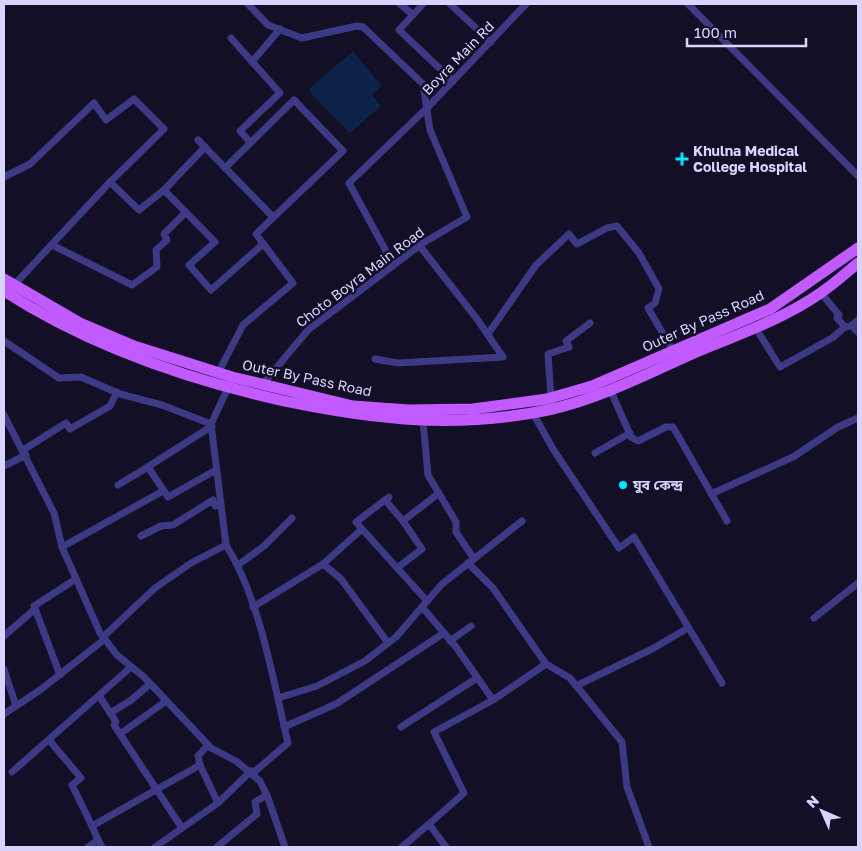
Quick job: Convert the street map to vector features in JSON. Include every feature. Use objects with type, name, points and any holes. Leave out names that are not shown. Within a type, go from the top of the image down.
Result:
[{"type":"main road","name":"Outer By Pass Road","points":[[7,285],[80,323],[134,346],[218,373],[353,406],[408,410],[473,409],[550,398],[592,386],[770,310],[858,248]]},
{"type":"main road","name":"Outer By Pass Road","points":[[7,285],[76,332],[129,356],[228,388],[348,414],[423,421],[470,420],[533,412],[592,397],[755,327],[821,293],[858,263]]},
{"type":"street","name":"Choto Boyra Main Road","points":[[248,4],[268,25],[302,38],[357,26],[363,27],[423,84],[430,130],[467,217],[419,245],[359,293],[308,330],[262,384]]},
{"type":"street","points":[[400,4],[413,15]]},
{"type":"street","points":[[423,4],[400,30],[453,81]]},
{"type":"street","points":[[450,4],[491,42]]},
{"type":"street","name":"Boyra Main Rd","points":[[393,264],[349,183],[428,107],[526,4]]},
{"type":"street","points":[[688,4],[858,176]]},
{"type":"street","points":[[252,62],[280,29]]},
{"type":"street","points":[[231,38],[280,93],[240,132],[250,142]]},
{"type":"street","points":[[4,177],[30,164],[94,103],[106,120],[134,100],[164,129],[110,182],[52,245],[7,285]]},
{"type":"street","points":[[218,373],[243,325],[293,283],[256,234],[342,151],[294,100],[225,168]]},
{"type":"street","points":[[198,140],[273,217]]},
{"type":"street","points":[[110,182],[139,210],[164,190],[205,147]]},
{"type":"street","points":[[164,190],[215,242],[189,265],[211,290],[263,244]]},
{"type":"street","points":[[52,245],[132,285],[157,267],[156,250],[167,240],[164,234],[186,212]]},
{"type":"street","points":[[488,334],[536,265],[569,234],[577,244],[607,228],[618,226],[639,253],[659,289],[654,303],[648,308],[673,351]]},
{"type":"street","points":[[375,359],[398,363],[503,357],[488,334],[419,245]]},
{"type":"street","points":[[821,293],[839,315],[837,318],[858,332]]},
{"type":"street","points":[[755,327],[780,368],[832,338],[858,320]]},
{"type":"street","points":[[550,398],[548,354],[569,347],[566,341],[590,323]]},
{"type":"street","points":[[4,341],[59,378],[81,377],[117,392],[162,405],[212,425]]},
{"type":"street","points":[[155,847],[218,803],[288,743],[262,634],[238,565],[226,545],[212,425],[228,388]]},
{"type":"street","points":[[610,389],[630,434],[638,441],[666,427],[672,427],[727,522]]},
{"type":"street","points":[[4,466],[66,423],[70,429],[110,406],[117,392]]},
{"type":"street","points":[[533,412],[553,450],[619,548],[634,537],[722,683]]},
{"type":"street","points":[[4,415],[54,513],[62,547],[104,638],[117,655],[150,684],[208,745],[252,772],[260,780],[285,847]]},
{"type":"street","points":[[711,494],[793,457],[838,427],[858,418]]},
{"type":"street","points":[[423,421],[428,475],[456,522],[456,532],[471,561],[493,588],[546,664],[570,678],[622,742],[627,787],[649,847]]},
{"type":"street","points":[[118,485],[212,425]]},
{"type":"street","points":[[595,453],[630,434]]},
{"type":"street","points":[[146,468],[148,467],[168,498],[216,470]]},
{"type":"street","points":[[62,547],[163,490]]},
{"type":"street","points":[[403,521],[439,494]]},
{"type":"street","points":[[397,568],[422,549],[387,499],[356,522],[397,568],[425,604],[492,700]]},
{"type":"street","points":[[141,536],[161,526],[173,525],[213,500],[215,506],[220,505]]},
{"type":"street","points":[[238,565],[264,546],[292,518]]},
{"type":"street","points":[[278,698],[317,686],[365,661],[388,643],[442,584],[522,521]]},
{"type":"street","points":[[253,607],[323,564],[362,529]]},
{"type":"street","points":[[4,714],[60,675],[104,638],[154,588],[191,563],[226,545]]},
{"type":"street","points":[[323,564],[332,574],[341,579],[388,643]]},
{"type":"street","points":[[4,636],[35,609],[34,606],[76,579]]},
{"type":"street","points":[[814,618],[858,583]]},
{"type":"street","points":[[35,609],[60,675]]},
{"type":"street","points":[[450,641],[471,626]]},
{"type":"street","points":[[576,686],[652,649],[688,628]]},
{"type":"street","points":[[284,727],[336,704],[444,633]]},
{"type":"street","points":[[402,847],[464,793],[434,732],[492,700],[546,664]]},
{"type":"street","points":[[12,772],[100,697],[131,667]]},
{"type":"street","points":[[4,669],[16,706]]},
{"type":"street","points":[[401,727],[478,678]]},
{"type":"street","points":[[110,713],[130,701],[150,684]]},
{"type":"street","points":[[100,697],[116,722],[114,725],[182,828]]},
{"type":"street","points":[[120,734],[166,701]]},
{"type":"street","points":[[50,740],[81,778],[72,785],[100,844],[88,847]]},
{"type":"street","points":[[208,745],[198,756],[200,765],[218,803]]},
{"type":"street","points":[[92,826],[200,765]]},
{"type":"street","points":[[215,847],[256,814],[255,802],[267,795]]},
{"type":"street","points":[[429,824],[446,847]]},
{"type":"water","points":[[353,51],[382,86],[372,95],[381,106],[350,133],[310,92],[310,88]]},
{"type":"place","name":"Khulna Medical College Hospital","points":[[682,159]]},
{"type":"place","name":"যুব কেন্দ্র","points":[[623,485]]}]
